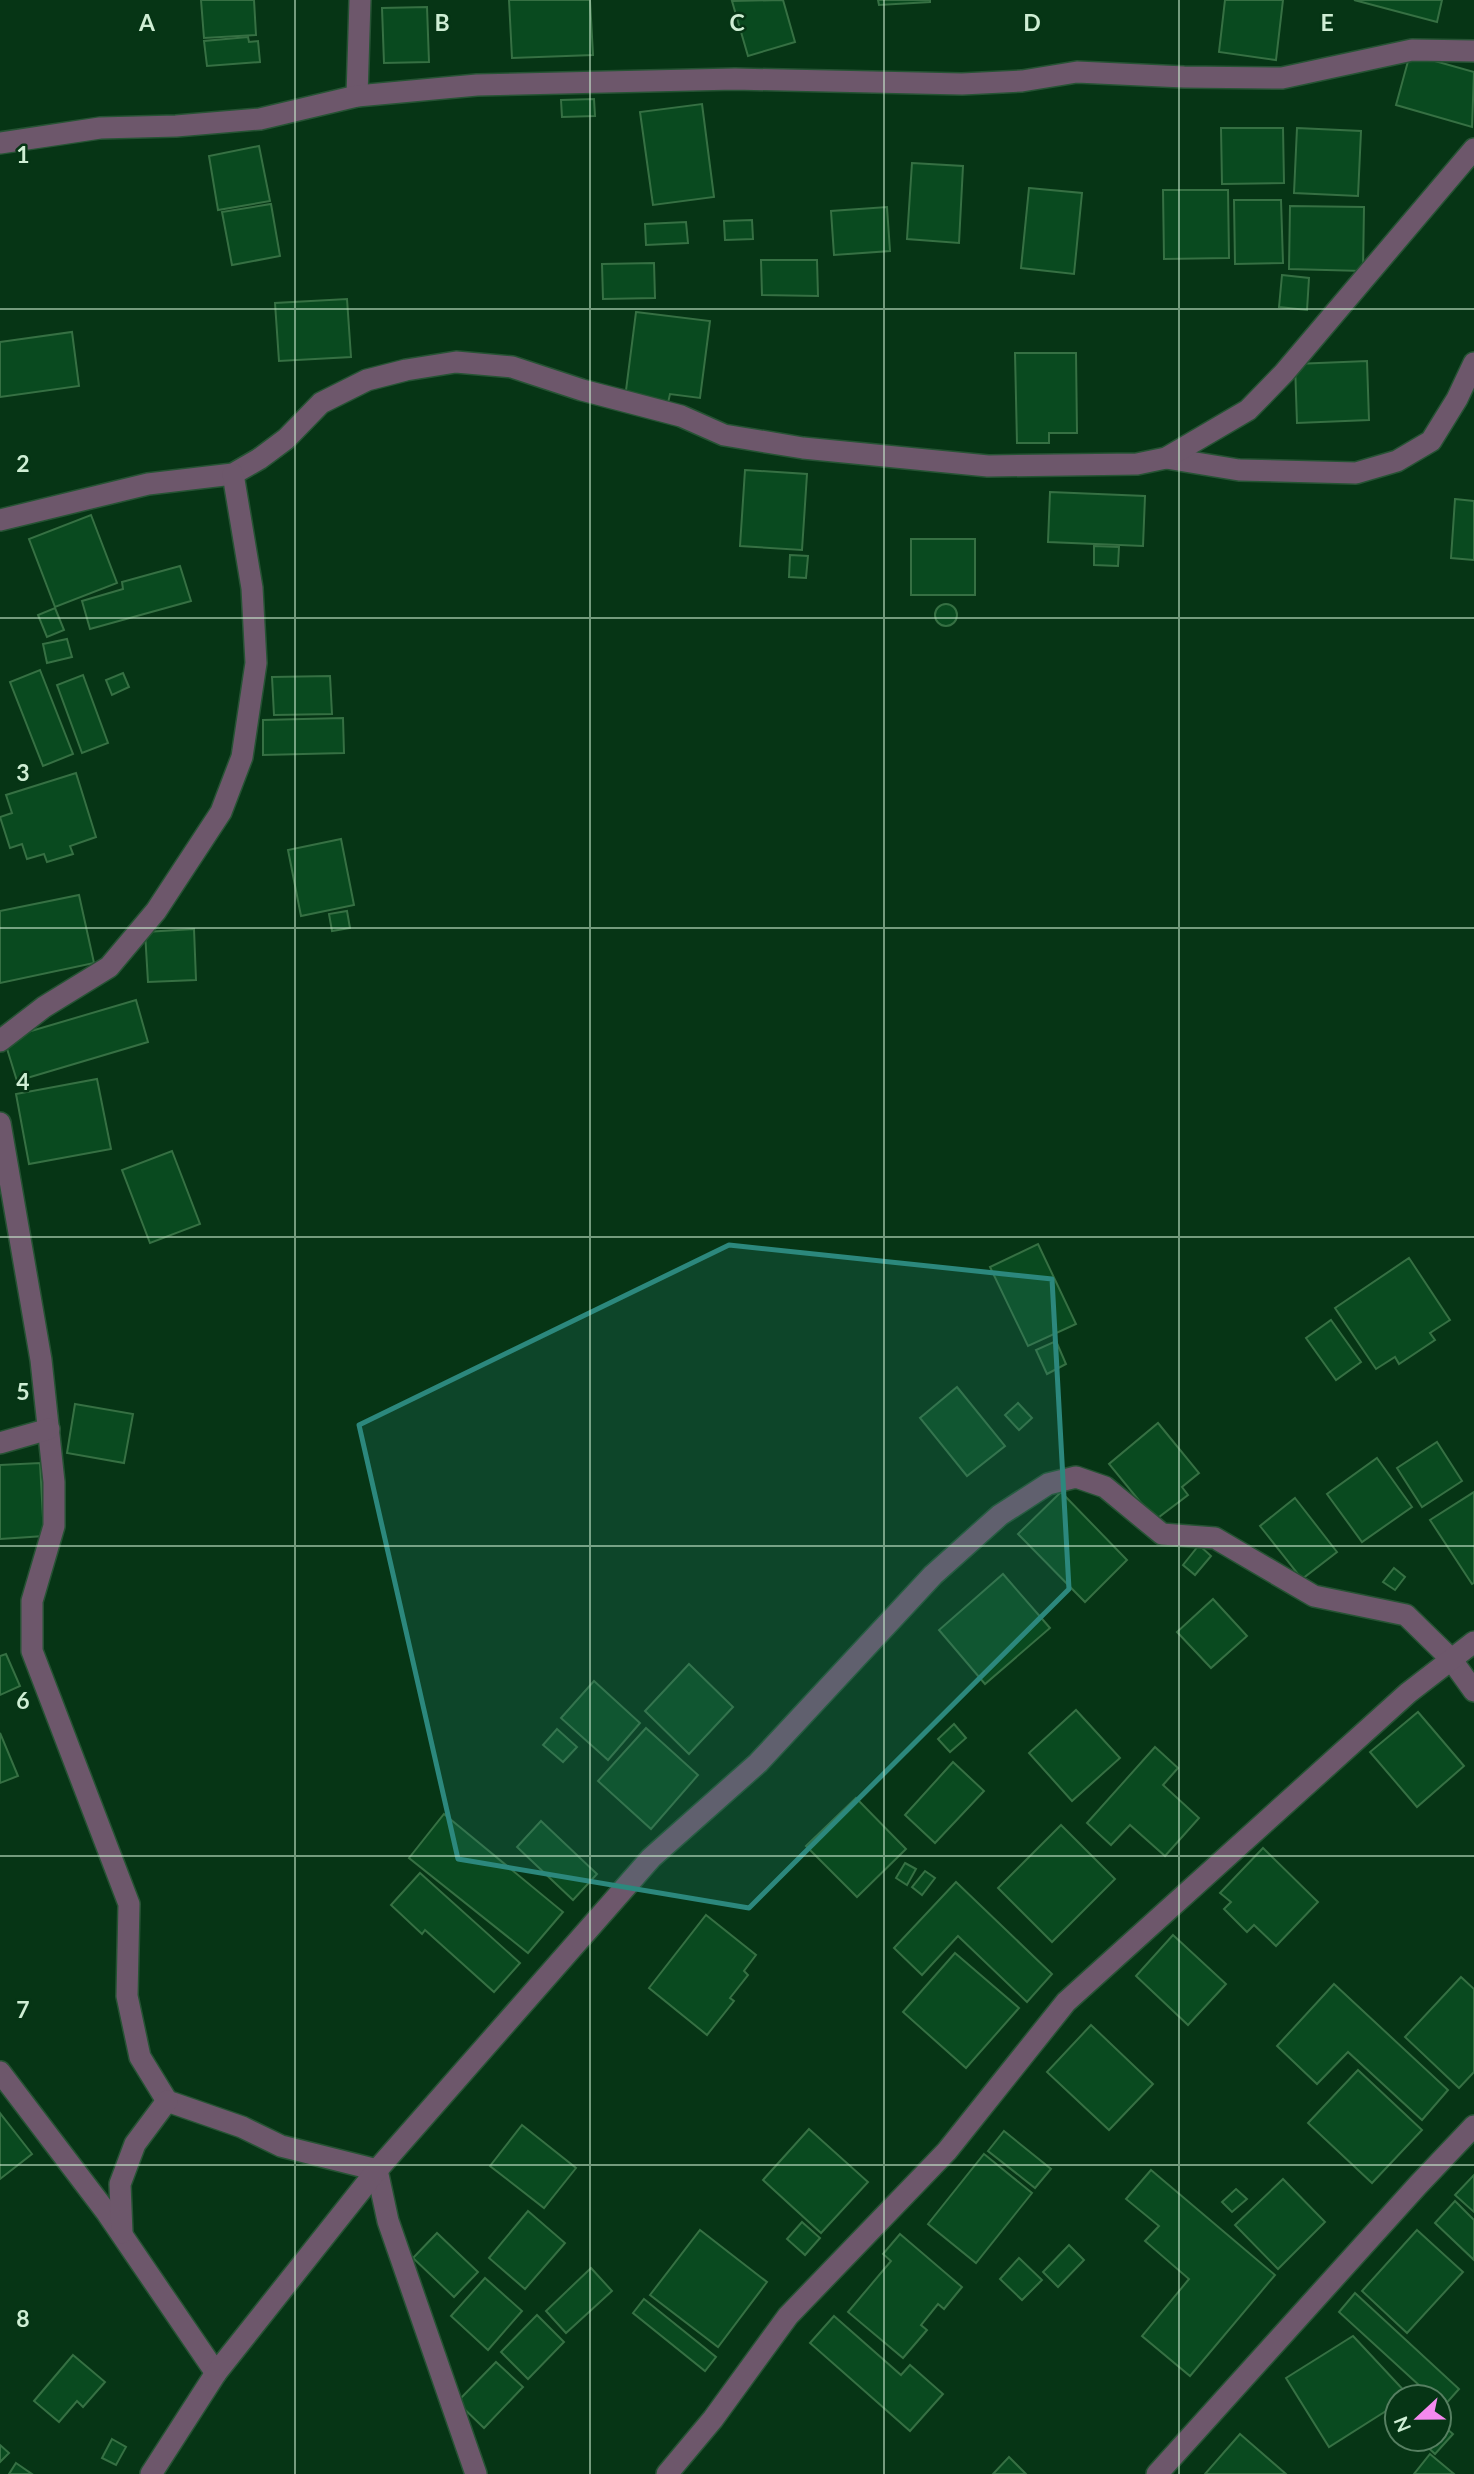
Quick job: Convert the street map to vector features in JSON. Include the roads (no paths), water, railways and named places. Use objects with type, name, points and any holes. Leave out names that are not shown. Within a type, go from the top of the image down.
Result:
[{"type":"street","points":[[357,96],[360,0]]},
{"type":"street","points":[[0,143],[100,128],[176,126],[260,119],[357,96],[477,85],[735,79],[962,85],[1022,81],[1077,72],[1282,78],[1412,50],[1474,51]]},
{"type":"street","points":[[0,520],[148,484],[233,474],[286,439],[321,403],[332,397],[366,380],[456,362],[512,367],[582,390],[681,416],[724,435],[803,448],[988,466],[1137,464],[1166,458],[1248,410],[1284,373],[1474,149]]},
{"type":"street","points":[[1166,458],[1239,470],[1343,473],[1356,473],[1397,461],[1431,441],[1457,399],[1474,363]]},
{"type":"street","points":[[0,1041],[44,1007],[108,967],[156,911],[221,812],[242,757],[257,663],[252,588],[233,474]]},
{"type":"street","points":[[1,1129],[41,1360],[54,1482],[54,1526],[32,1601],[32,1651],[129,1904],[127,1996],[140,2057],[167,2101],[242,2127],[281,2146],[377,2170]]},
{"type":"street","points":[[0,1443],[49,1429]]},
{"type":"street","points":[[151,2474],[216,2373],[377,2170],[651,1858],[758,1763],[933,1575],[1000,1515],[1048,1484],[1076,1477],[1105,1487],[1162,1534],[1215,1538],[1314,1596],[1406,1615],[1451,1659],[1474,1691]]},
{"type":"street","points":[[667,2474],[713,2419],[788,2316],[947,2151],[1066,2002],[1408,1693],[1474,1642]]},
{"type":"street","points":[[0,2072],[122,2235],[216,2373]]},
{"type":"street","points":[[122,2235],[120,2185],[135,2144],[167,2101]]},
{"type":"street","points":[[1157,2474],[1474,2126]]},
{"type":"street","points":[[377,2170],[388,2221],[476,2474]]}]
